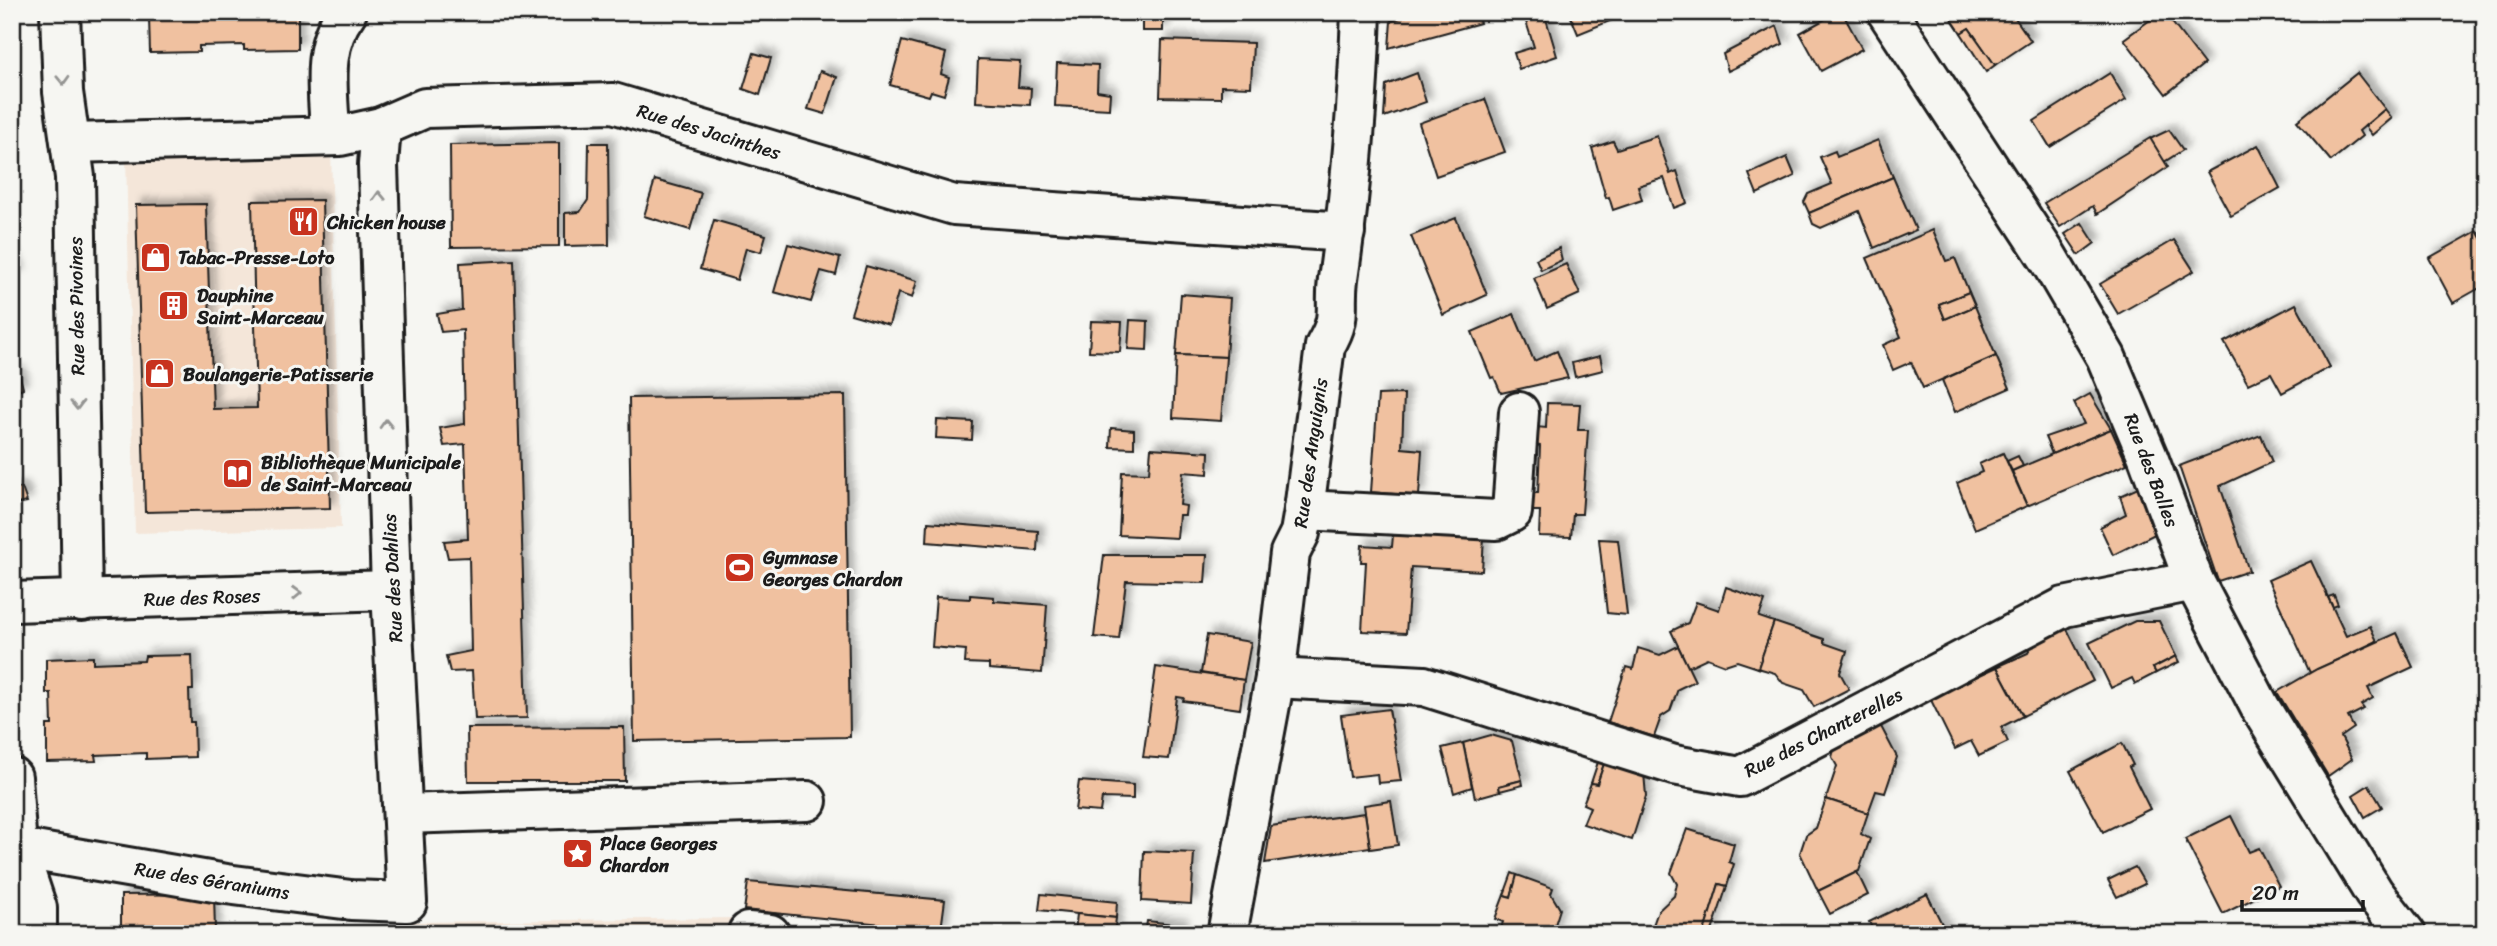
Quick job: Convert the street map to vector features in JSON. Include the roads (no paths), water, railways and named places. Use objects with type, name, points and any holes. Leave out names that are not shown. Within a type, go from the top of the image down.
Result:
[{"type":"street","name":"Rue des Pivoines","points":[[60,12],[63,92],[75,177],[82,601]]},
{"type":"street","points":[[330,135],[328,48],[335,28],[348,12]]},
{"type":"street","name":"Rue des Anguignis","points":[[1227,934],[1275,678],[1290,553],[1300,533],[1304,510],[1325,346],[1336,328],[1339,312],[1336,292],[1345,232],[1361,12]]},
{"type":"street","name":"Rue des Balles","points":[[1887,12],[2047,256],[2106,357],[2148,457],[2194,580],[2261,709],[2374,893],[2406,934]]},
{"type":"street","name":"Rue des Jacinthes","points":[[71,144],[330,135],[381,127],[425,108],[613,103],[954,205],[1345,232]]},
{"type":"street","name":"Rue des Dahlias","points":[[381,127],[378,166],[391,590],[407,902]]},
{"type":"street","points":[[1304,510],[1496,520],[1512,512],[1519,412]]},
{"type":"street","name":"Rue des Chanterelles","points":[[1275,678],[1424,686],[1674,765],[1740,777],[2064,607],[2194,580]]},
{"type":"street","name":"Rue des Roses","points":[[12,602],[391,590]]},
{"type":"street","points":[[12,777],[17,848],[37,908],[37,934]]},
{"type":"street","points":[[404,814],[807,802]]},
{"type":"street","name":"Rue des Géraniums","points":[[17,848],[226,884],[351,900],[407,902]]},
{"type":"place","name":"Chicken house","points":[[304,222]]},
{"type":"place","name":"Tabac-Presse-Loto","points":[[155,257]]},
{"type":"place","name":"Dauphine Saint-Marceau","points":[[174,306]]},
{"type":"place","name":"Boulangerie-Patisserie","points":[[160,374]]},
{"type":"place","name":"Bibliothèque Municipale de Saint-Marceau","points":[[238,473]]},
{"type":"place","name":"Gymnase Georges Chardon","points":[[740,568]]},
{"type":"place","name":"Place Georges Chardon","points":[[577,854]]}]
